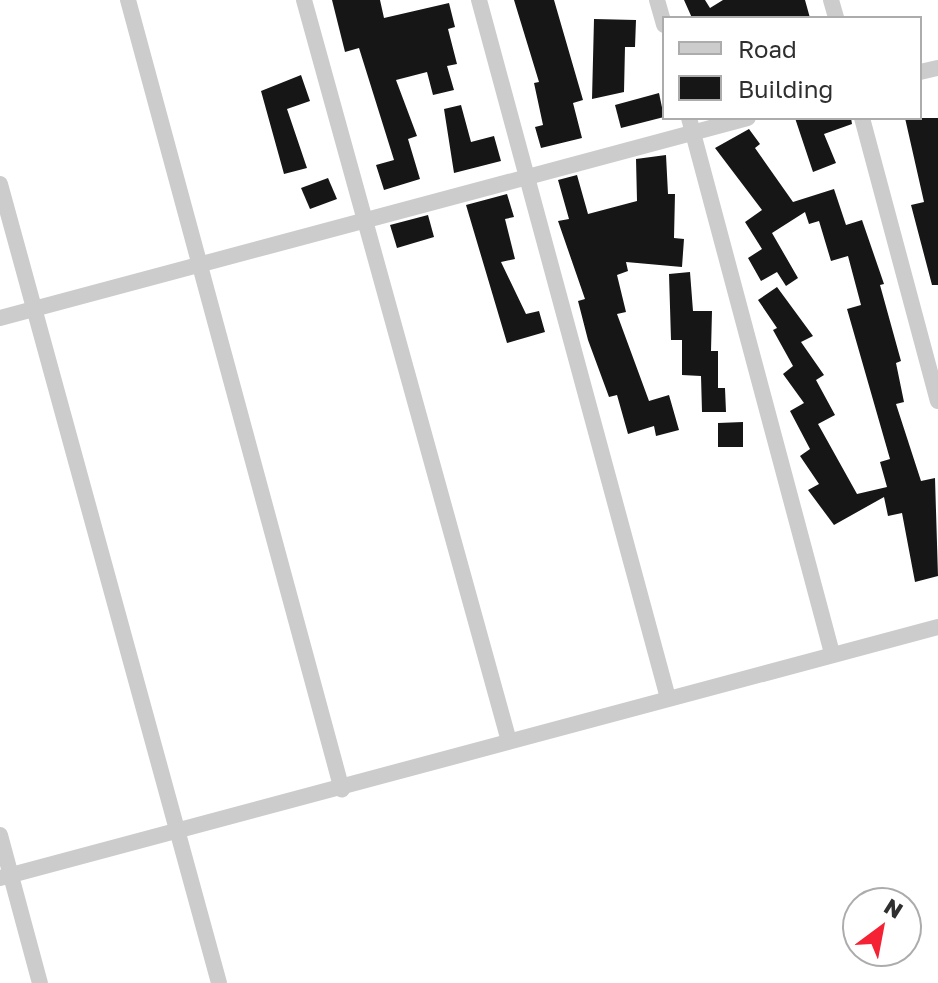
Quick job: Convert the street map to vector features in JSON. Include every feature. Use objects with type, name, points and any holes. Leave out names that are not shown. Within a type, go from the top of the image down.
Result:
[{"type":"street","points":[[128,0],[342,790]]},
{"type":"street","points":[[304,0],[363,223],[509,741]]},
{"type":"street","points":[[479,0],[524,178],[668,698]]},
{"type":"street","points":[[0,318],[363,223],[524,178],[691,126],[734,120]]},
{"type":"street","points":[[863,120],[938,401]]},
{"type":"street","points":[[691,126],[832,653]]},
{"type":"street","points":[[0,184],[219,983]]},
{"type":"street","points":[[5,877],[342,790],[509,741],[938,627]]},
{"type":"street","points":[[0,835],[5,877],[40,983]]},
{"type":"building","points":[[332,0],[380,0],[384,18],[449,3],[455,27],[448,29],[457,64],[447,66],[454,90],[433,95],[427,72],[396,80],[417,136],[408,139],[420,179],[384,190],[376,165],[394,160],[359,48],[345,52]]},
{"type":"building","points":[[514,0],[554,0],[583,100],[573,103],[582,138],[541,148],[535,127],[543,125],[534,83],[539,82]]},
{"type":"building","points":[[684,0],[705,0],[710,8],[723,0],[805,0],[809,16],[691,16]]},
{"type":"building","points":[[594,19],[636,20],[635,47],[625,47],[624,92],[592,99]]},
{"type":"building","points":[[301,75],[310,101],[287,109],[307,168],[284,174],[261,91]]},
{"type":"building","points":[[659,93],[662,118],[621,128],[615,105]]},
{"type":"building","points":[[461,105],[471,142],[494,136],[501,161],[454,173],[444,109]]},
{"type":"building","points":[[938,118],[938,285],[932,285],[911,205],[924,202],[905,120]]},
{"type":"building","points":[[796,120],[851,120],[852,124],[824,134],[836,163],[813,172]]},
{"type":"building","points":[[749,129],[760,144],[755,148],[793,202],[834,189],[846,225],[862,220],[884,284],[880,285],[901,361],[896,363],[904,402],[896,404],[921,481],[935,478],[938,576],[915,582],[902,513],[888,516],[884,497],[834,525],[808,490],[819,484],[800,456],[810,449],[790,411],[804,403],[783,374],[793,366],[773,330],[777,328],[758,300],[777,287],[813,336],[801,342],[824,375],[816,380],[835,415],[818,424],[857,494],[887,487],[880,462],[890,459],[847,309],[861,305],[848,256],[831,261],[819,221],[809,224],[805,212],[772,233],[798,278],[786,286],[777,272],[761,281],[748,258],[762,249],[745,222],[762,210],[715,148]]},
{"type":"building","points":[[666,155],[668,194],[675,194],[674,238],[684,239],[682,267],[626,262],[628,271],[617,275],[626,312],[617,314],[649,401],[669,395],[679,430],[656,436],[654,426],[628,434],[617,395],[609,397],[588,340],[578,301],[585,299],[558,221],[569,219],[558,180],[577,175],[588,214],[637,201],[636,159]]},
{"type":"building","points":[[328,178],[337,199],[310,209],[301,188]]},
{"type":"building","points":[[507,194],[514,217],[505,219],[515,259],[501,262],[526,314],[539,311],[545,332],[507,343],[466,205]]},
{"type":"building","points":[[428,215],[434,237],[397,248],[390,225]]},
{"type":"building","points":[[690,272],[693,311],[712,311],[711,351],[718,351],[718,388],[725,388],[726,412],[702,412],[701,376],[682,375],[682,340],[671,340],[669,274]]},
{"type":"building","points":[[743,422],[743,447],[718,447],[718,423]]}]
